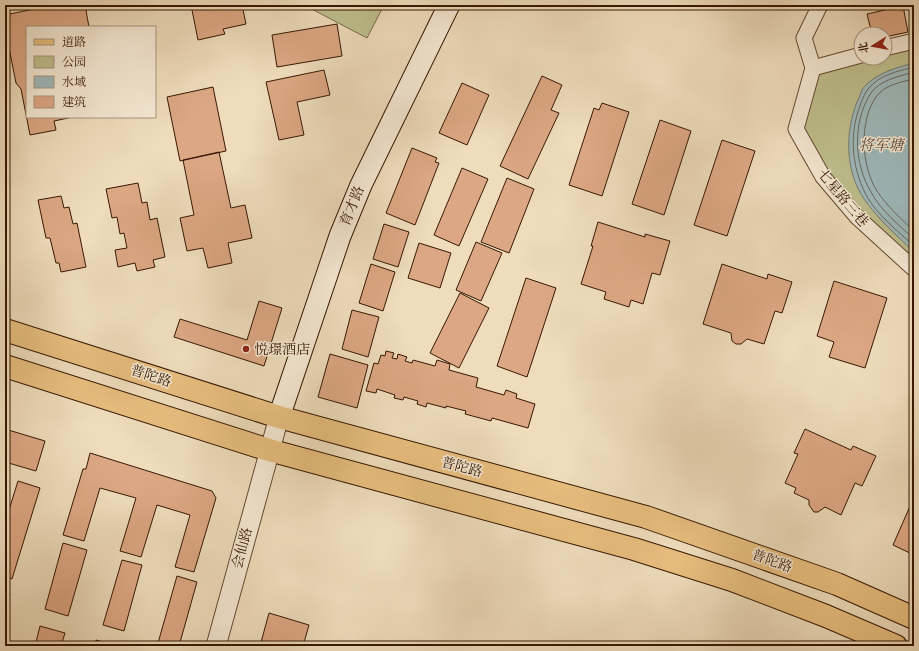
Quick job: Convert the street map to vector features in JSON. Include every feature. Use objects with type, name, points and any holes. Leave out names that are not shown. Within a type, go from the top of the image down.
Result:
[{"type":"main road","name":"育才路","points":[[279,417],[340,236],[360,185],[449,5]]},
{"type":"main road","name":"普陀路","points":[[5,330],[279,417],[646,517],[837,584],[914,618]]},
{"type":"main road","points":[[5,366],[269,450],[634,549],[732,580],[826,616],[896,646]]},
{"type":"street","points":[[820,5],[804,38],[813,68],[853,57]]},
{"type":"street","points":[[893,46],[914,41]]},
{"type":"street","name":"七星路三巷","points":[[813,68],[796,129],[823,177],[857,217],[914,269]]},
{"type":"street","name":"会仙路","points":[[216,646],[279,417]]},
{"type":"green space","points":[[304,5],[384,5],[367,38]]},
{"type":"green space","points":[[914,41],[914,269],[857,217],[796,129],[813,68],[853,60],[853,66],[893,66],[893,46]]},
{"type":"water","name":"将军塘","points":[[914,63],[914,252],[881,220],[864,199],[853,176],[850,164],[849,138],[853,114],[864,87],[870,81],[882,74]]},
{"type":"building","points":[[54,5],[85,5],[89,26],[26,26],[26,115],[21,89],[16,83],[5,28],[5,15]]},
{"type":"building","points":[[191,5],[242,5],[246,24],[223,29],[225,34],[198,40]]},
{"type":"building","points":[[719,5],[736,5],[720,8]]},
{"type":"building","points":[[903,6],[908,32],[893,35],[893,26],[870,26],[867,14]]},
{"type":"building","points":[[337,24],[342,56],[277,67],[272,35]]},
{"type":"building","points":[[324,70],[330,95],[297,102],[304,135],[279,140],[266,82]]},
{"type":"building","points":[[542,76],[562,85],[551,110],[559,113],[528,179],[500,166]]},
{"type":"building","points":[[462,83],[489,95],[467,145],[439,133]]},
{"type":"building","points":[[213,87],[226,151],[180,161],[167,97]]},
{"type":"building","points":[[602,103],[629,112],[602,196],[569,185],[594,108],[599,110]]},
{"type":"building","points":[[27,118],[68,118],[54,121],[56,130],[30,135]]},
{"type":"building","points":[[660,120],[691,131],[664,215],[632,204]]},
{"type":"building","points":[[722,140],[755,151],[727,236],[694,225]]},
{"type":"building","points":[[412,148],[437,158],[435,162],[439,163],[415,225],[386,213]]},
{"type":"building","points":[[219,152],[231,208],[245,205],[252,238],[228,243],[232,263],[208,268],[203,248],[187,251],[180,218],[194,215],[183,160]]},
{"type":"building","points":[[462,168],[488,179],[459,246],[434,235]]},
{"type":"building","points":[[507,178],[534,189],[509,253],[481,242]]},
{"type":"building","points":[[138,183],[142,203],[147,202],[150,220],[157,218],[165,257],[153,260],[155,267],[137,271],[135,263],[118,267],[115,250],[127,248],[124,233],[120,234],[117,217],[112,218],[106,189]]},
{"type":"building","points":[[61,196],[64,208],[69,207],[73,224],[77,223],[86,267],[61,272],[59,263],[56,263],[50,238],[46,238],[38,200]]},
{"type":"building","points":[[598,222],[645,237],[645,234],[670,241],[660,275],[652,273],[643,304],[631,300],[629,307],[604,299],[606,292],[581,284],[593,246],[591,246]]},
{"type":"building","points":[[384,224],[409,232],[398,267],[373,259]]},
{"type":"building","points":[[476,242],[502,253],[481,301],[456,290]]},
{"type":"building","points":[[419,243],[451,253],[440,288],[408,278]]},
{"type":"building","points":[[371,264],[395,272],[383,311],[359,303]]},
{"type":"building","points":[[722,264],[767,279],[768,274],[792,282],[782,313],[775,311],[764,344],[747,339],[741,344],[736,344],[732,341],[731,333],[703,324]]},
{"type":"building","points":[[526,278],[556,288],[527,377],[497,366]]},
{"type":"building","points":[[834,281],[887,298],[865,368],[829,357],[834,342],[817,336]]},
{"type":"building","points":[[460,293],[489,308],[459,368],[430,353]]},
{"type":"building","points":[[259,301],[282,308],[264,366],[174,337],[180,319],[247,340]]},
{"type":"building","points":[[352,310],[379,317],[368,357],[342,349]]},
{"type":"building","points":[[386,351],[394,353],[392,358],[397,359],[398,354],[407,357],[405,361],[412,363],[413,360],[435,366],[437,360],[450,364],[449,370],[478,378],[476,387],[504,395],[506,390],[517,394],[516,398],[535,404],[528,428],[492,418],[491,421],[465,414],[466,411],[446,406],[446,408],[427,403],[426,407],[417,404],[418,401],[404,397],[403,400],[394,398],[395,395],[377,389],[376,393],[366,391],[374,363],[378,364],[381,355],[385,356]]},
{"type":"building","points":[[330,354],[368,365],[357,408],[318,397]]},
{"type":"building","points":[[5,429],[45,441],[36,471],[5,462]]},
{"type":"building","points":[[805,429],[851,450],[853,446],[876,456],[862,486],[855,483],[841,515],[825,507],[818,512],[814,512],[809,505],[809,500],[794,493],[796,488],[785,483],[798,454],[794,453]]},
{"type":"building","points":[[90,453],[212,491],[216,498],[194,572],[175,567],[190,515],[157,505],[141,557],[120,551],[136,498],[100,488],[84,541],[63,535],[83,469],[86,469]]},
{"type":"building","points":[[18,481],[40,488],[12,579],[5,577],[5,523]]},
{"type":"building","points":[[914,497],[914,555],[893,545]]},
{"type":"building","points":[[63,543],[87,550],[68,616],[45,609]]},
{"type":"building","points":[[122,560],[142,565],[124,631],[103,625]]},
{"type":"building","points":[[177,576],[197,582],[179,646],[170,646],[158,643]]},
{"type":"building","points":[[5,593],[10,594],[5,612]]},
{"type":"building","points":[[269,613],[309,625],[303,646],[260,646]]},
{"type":"building","points":[[40,626],[65,633],[61,646],[35,646]]},
{"type":"building","points":[[96,640],[116,646],[95,646]]},
{"type":"place","name":"悦璟酒店","points":[[246,349]]}]
